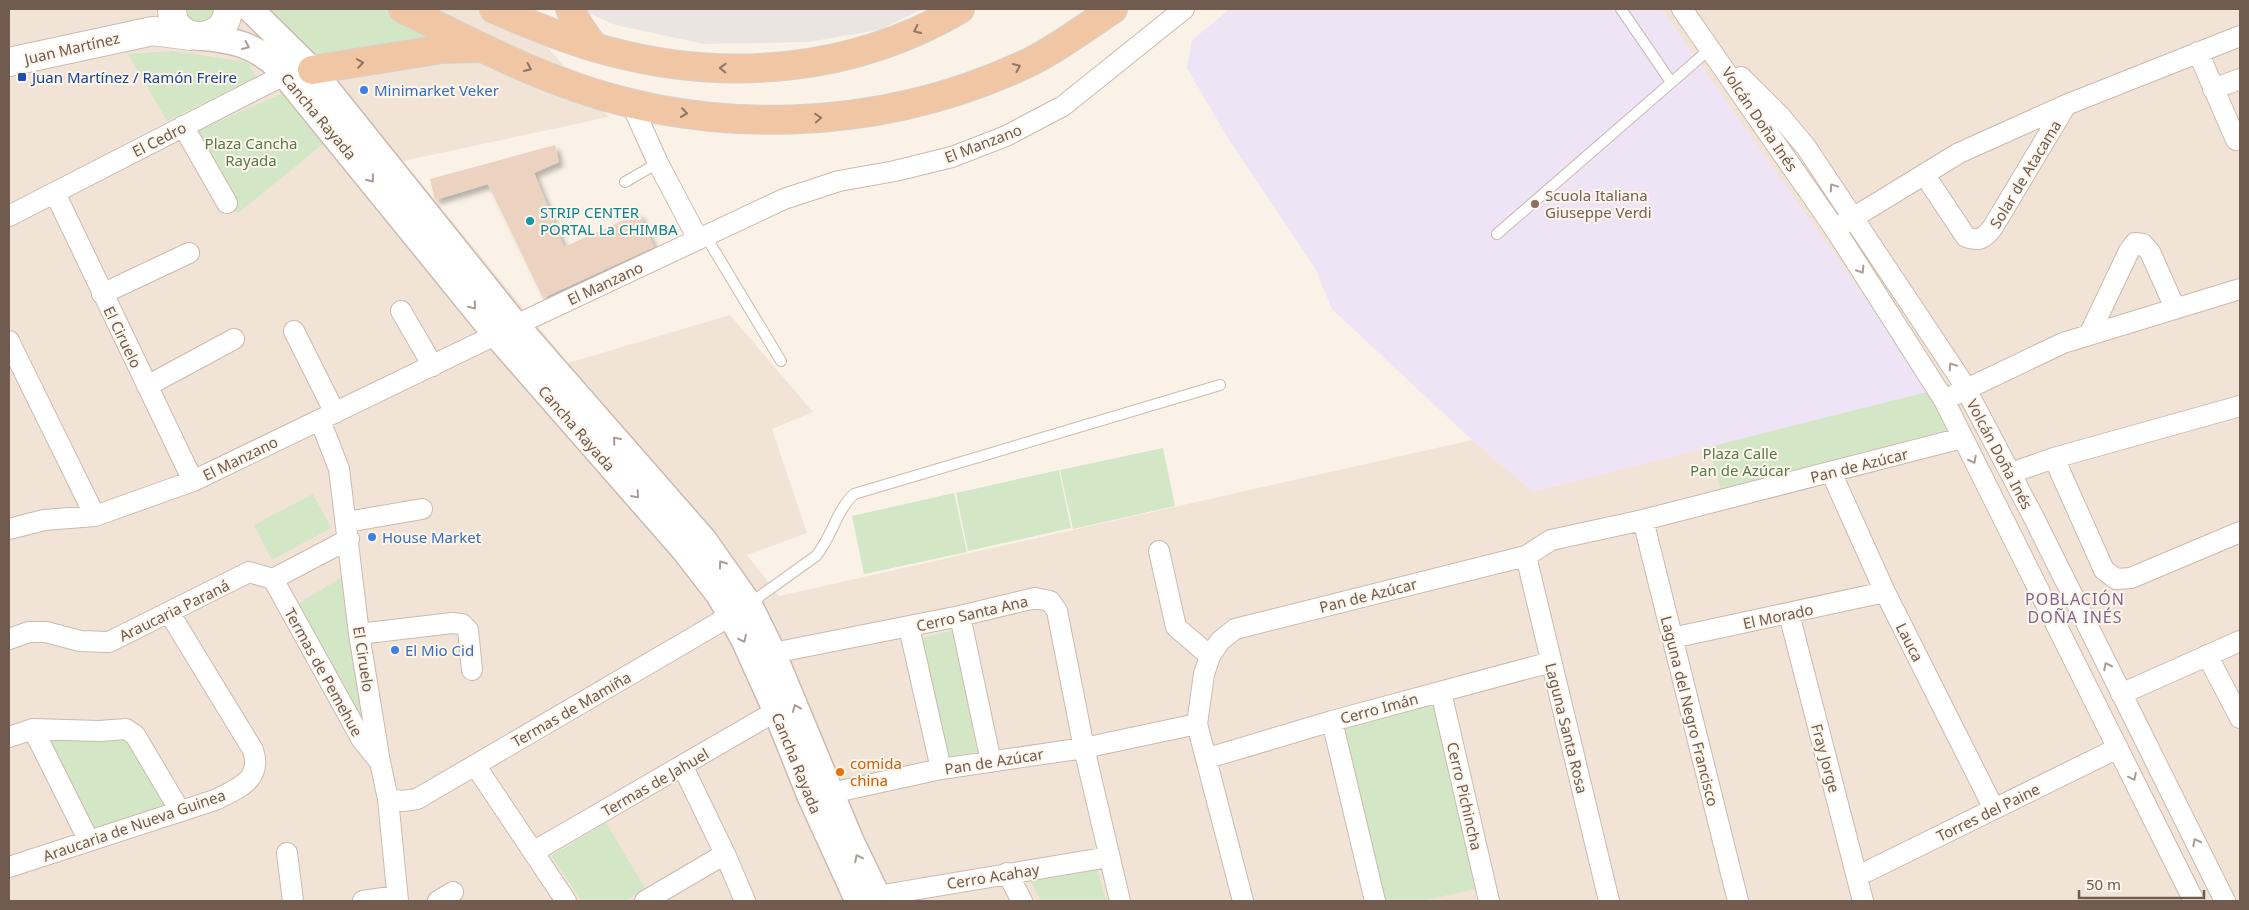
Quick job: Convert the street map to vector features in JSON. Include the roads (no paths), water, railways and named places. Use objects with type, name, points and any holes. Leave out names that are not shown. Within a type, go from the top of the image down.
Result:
[{"type":"highway","points":[[403,9],[551,78],[631,103],[698,115],[769,120],[856,115],[895,108],[972,86],[1026,64],[1070,39],[1113,9]]},
{"type":"highway","points":[[494,9],[594,47],[636,58],[692,66],[752,69],[835,59],[868,50],[909,34],[960,9]]},
{"type":"highway","points":[[570,9],[594,47]]},
{"type":"highway","points":[[312,70],[442,49],[484,48]]},
{"type":"main road","name":"Juan Martínez","points":[[134,34],[166,9]]},
{"type":"main road","points":[[172,9],[178,27],[195,36],[207,36],[221,27],[226,20],[228,9]]},
{"type":"main road","name":"Juan Martínez","points":[[9,62],[160,30],[195,36]]},
{"type":"street","name":"Cancha Rayada","points":[[250,9],[312,70],[506,330]]},
{"type":"street","name":"El Manzano","points":[[9,529],[44,520],[95,516],[193,481],[702,237],[812,189],[942,159],[1013,132],[1063,106],[1184,9]]},
{"type":"street","name":"Volcán Doña Inés","points":[[1682,9],[1711,48],[1835,229],[1944,400],[2194,901]]},
{"type":"street","name":"Cancha Rayada","points":[[195,36],[230,39],[246,45],[271,61],[506,330],[704,540],[740,610],[776,711],[810,796],[869,900]]},
{"type":"street","name":"Solar de Atacama","points":[[1835,229],[1958,153],[2066,105],[2240,36]]},
{"type":"street","name":"Volcán Doña Inés","points":[[1711,48],[1780,116],[1806,147],[1966,389],[2011,474],[2225,901]]},
{"type":"street","points":[[2198,52],[2236,140]]},
{"type":"street","name":"El Cedro","points":[[9,216],[284,75],[312,70]]},
{"type":"street","points":[[2213,89],[2240,79]]},
{"type":"street","points":[[631,103],[658,163],[702,237]]},
{"type":"street","name":"Solar de Atacama","points":[[1924,174],[1966,237],[1975,241],[1981,239],[1993,227],[2066,105]]},
{"type":"street","points":[[183,126],[228,203]]},
{"type":"street","name":"El Ciruelo","points":[[55,193],[193,481]]},
{"type":"street","points":[[2089,335],[2129,251],[2135,243],[2144,244],[2150,252],[2175,308]]},
{"type":"street","points":[[102,294],[189,253]]},
{"type":"street","points":[[1944,400],[2063,343],[2240,289]]},
{"type":"street","points":[[401,311],[433,366]]},
{"type":"street","name":"El Ciruelo","points":[[294,331],[327,416],[339,469],[348,530],[359,634],[388,799],[398,899]]},
{"type":"street","points":[[147,386],[234,339]]},
{"type":"street","points":[[9,341],[95,516]]},
{"type":"street","points":[[2011,474],[2054,458],[2240,406]]},
{"type":"street","name":"Pan de Azúcar","points":[[831,793],[941,769],[1084,748],[1197,724],[1204,674],[1210,656],[1220,641],[1235,629],[1526,556],[1551,540],[1643,520],[1962,438]]},
{"type":"street","points":[[2054,458],[2104,570],[2116,579],[2131,578],[2240,532]]},
{"type":"street","name":"Lauca","points":[[1831,472],[1885,592],[1994,809]]},
{"type":"street","points":[[273,579],[348,530],[422,509]]},
{"type":"street","name":"Laguna del Negro Francisco","points":[[1643,520],[1738,901]]},
{"type":"street","points":[[1160,551],[1176,627],[1210,656]]},
{"type":"street","name":"Laguna Santa Rosa","points":[[1526,556],[1609,901]]},
{"type":"street","name":"Araucaria Paraná","points":[[9,639],[29,632],[38,632],[80,641],[109,642],[170,614],[249,572],[273,579]]},
{"type":"street","name":"Termas de Pemehue","points":[[273,579],[362,740],[380,762]]},
{"type":"street","name":"El Morado","points":[[1672,638],[1885,592]]},
{"type":"street","name":"Cerro Santa Ana","points":[[773,653],[960,616],[1035,598],[1050,601],[1054,605],[1084,748]]},
{"type":"street","name":"Cancha Rayada","points":[[740,610],[773,653],[831,793],[850,842],[869,900]]},
{"type":"street","name":"Termas de Mamiña","points":[[388,799],[403,801],[416,799],[740,610]]},
{"type":"street","name":"Araucaria de Nueva Guinea","points":[[9,867],[215,800],[243,786],[253,773],[257,762],[253,750],[170,614]]},
{"type":"street","name":"Fray Jorge","points":[[1789,614],[1863,901]]},
{"type":"street","points":[[960,616],[991,762]]},
{"type":"street","points":[[359,634],[452,622],[462,624],[468,630],[472,670]]},
{"type":"street","points":[[909,626],[941,769]]},
{"type":"street","points":[[2121,694],[2240,641]]},
{"type":"street","points":[[2207,655],[2240,718]]},
{"type":"street","name":"Cerro Imán","points":[[1208,758],[1332,721],[1551,662]]},
{"type":"street","name":"Cerro Pichincha","points":[[1441,692],[1489,901]]},
{"type":"street","name":"Termas de Jahuel","points":[[533,852],[683,767],[776,711]]},
{"type":"street","points":[[1332,721],[1374,901]]},
{"type":"street","points":[[1197,724],[1208,758],[1243,901]]},
{"type":"street","points":[[9,737],[33,729],[99,731],[126,729],[135,735],[180,811]]},
{"type":"street","points":[[33,729],[89,841]]},
{"type":"street","points":[[1084,748],[1120,901]]},
{"type":"street","name":"Torres del Paine","points":[[1858,876],[2118,748]]},
{"type":"street","points":[[475,765],[566,901]]},
{"type":"street","points":[[683,767],[726,854],[745,901]]},
{"type":"street","points":[[287,853],[293,901]]},
{"type":"street","points":[[645,901],[726,854]]},
{"type":"street","name":"Cerro Acahay","points":[[869,900],[1008,873],[1109,857]]},
{"type":"street","points":[[1008,873],[1022,901]]},
{"type":"street","points":[[363,901],[398,899]]},
{"type":"lane","points":[[1621,9],[1671,82]]},
{"type":"lane","points":[[1497,234],[1711,48]]},
{"type":"lane","points":[[625,182],[658,163]]},
{"type":"lane","points":[[702,237],[781,361]]},
{"type":"lane","points":[[740,610],[816,556],[823,548],[845,502],[854,494],[1220,385]]},
{"type":"place","name":"Juan Martínez / Ramón Freire","points":[[22,77]]},
{"type":"place","name":"Minimarket Veker","points":[[364,90]]},
{"type":"place","name":"Scuola Italiana Giuseppe Verdi","points":[[1535,204]]},
{"type":"place","name":"STRIP CENTER PORTAL La CHIMBA","points":[[530,221]]},
{"type":"place","name":"House Market","points":[[372,537]]},
{"type":"place","name":"El Mio Cid","points":[[395,650]]},
{"type":"place","name":"comida china","points":[[840,772]]},
{"type":"district","name":"POBLACIÓN DOÑA INÉS","points":[[2075,608]]},
{"type":"park label","name":"Plaza Cancha Rayada","points":[[251,152]]},
{"type":"park label","name":"Plaza Calle Pan de Azúcar","points":[[1740,462]]}]
